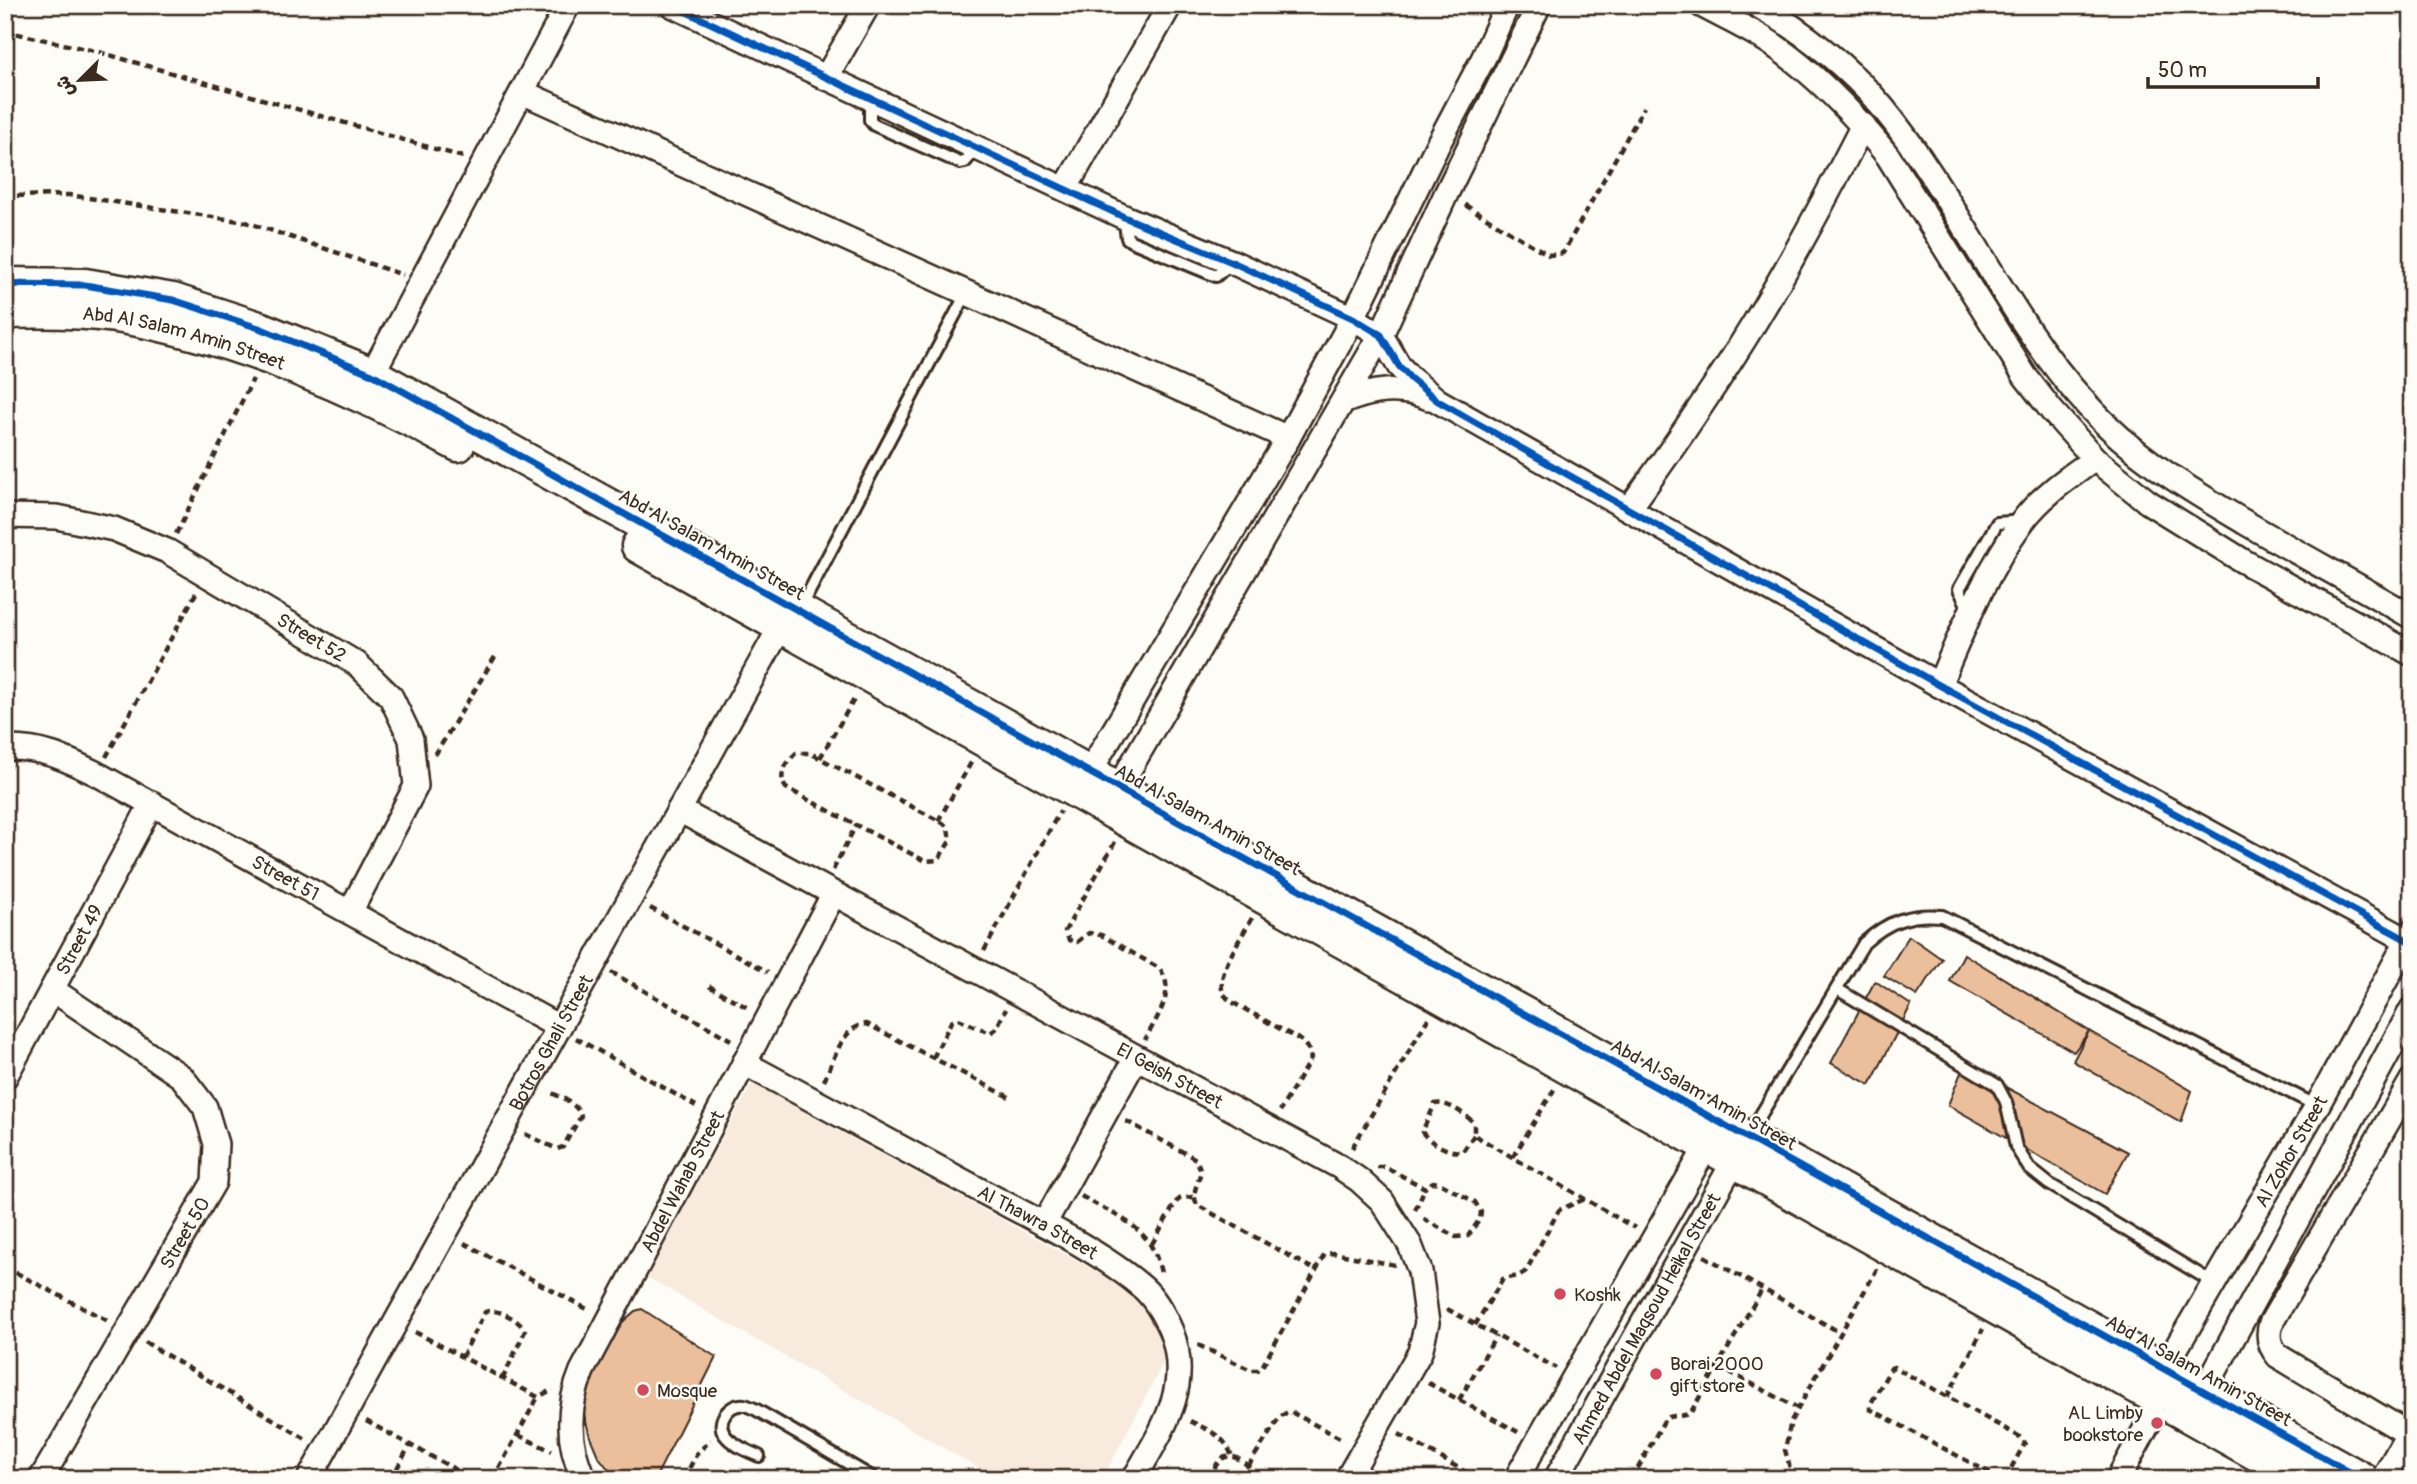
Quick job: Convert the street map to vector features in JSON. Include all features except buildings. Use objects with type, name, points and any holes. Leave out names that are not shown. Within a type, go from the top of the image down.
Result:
[{"type":"street","points":[[372,374],[568,5]]},
{"type":"street","points":[[672,5],[1124,217],[1232,262],[1353,318],[1381,335],[1405,373],[1438,401]]},
{"type":"street","points":[[826,78],[868,5]]},
{"type":"street","points":[[1065,189],[1170,5]]},
{"type":"street","points":[[1082,780],[1288,438],[1353,318],[1484,57],[1507,5]]},
{"type":"street","points":[[1119,787],[1381,335],[1446,194],[1539,5]]},
{"type":"street","points":[[1701,5],[1771,43],[1836,97],[1863,125],[1888,156],[2025,376],[2095,459],[2160,510],[2243,561],[2412,654]]},
{"type":"street","points":[[1757,5],[1783,20],[1853,76],[1882,107],[1925,167],[2023,323],[2050,361],[2124,443],[2170,478],[2412,617]]},
{"type":"street","points":[[522,92],[1288,438]]},
{"type":"street","points":[[1629,509],[1694,417],[1755,323],[1805,236],[1863,125]]},
{"type":"street","name":"Abd Al Salam Amin Street","points":[[5,284],[85,285],[173,300],[259,328],[372,374],[1082,780],[1128,820],[1569,1066],[1728,1140],[1890,1247],[2301,1479]]},
{"type":"street","name":"Abd Al Salam Amin Street","points":[[5,312],[51,311],[119,317],[187,331],[264,357],[361,396],[791,614],[869,674],[984,739],[1082,780],[1119,787],[1728,1140],[2164,1369],[2362,1479]]},
{"type":"street","points":[[1343,402],[1366,393],[1391,390],[1415,393],[1438,401],[1939,685],[2409,936]]},
{"type":"street","points":[[1939,685],[1970,611],[2023,521],[2056,487],[2095,459]]},
{"type":"street","name":"Street 52","points":[[5,516],[57,517],[103,526],[167,551],[357,664],[391,696],[411,739],[416,786]]},
{"type":"street","name":"Botros Ghali Street","points":[[309,1479],[679,810],[791,614]]},
{"type":"street","name":"Street 51","points":[[5,748],[25,747],[53,753],[97,774],[559,1027]]},
{"type":"street","points":[[350,912],[416,786]]},
{"type":"street","name":"Street 49","points":[[5,1076],[152,803]]},
{"type":"street","name":"El Geish Street","points":[[679,810],[1340,1167],[1382,1201],[1410,1245],[1420,1271],[1427,1323],[1420,1352],[1347,1479]]},
{"type":"street","name":"Abdel Wahab Street","points":[[581,1471],[571,1438],[575,1388],[608,1320],[787,982],[828,892]]},
{"type":"street","name":"Al Zohor Street","points":[[2164,1369],[2318,1106],[2409,936]]},
{"type":"street","name":"Street 50","points":[[41,1479],[214,1182],[216,1144],[205,1107],[181,1077],[53,990]]},
{"type":"street","name":"Al Zohor Street","points":[[2204,1391],[2412,1009]]},
{"type":"street","name":"Al Thawra Street","points":[[747,1057],[814,1100],[1044,1224],[1119,1270],[1144,1289],[1161,1309],[1171,1333],[1178,1360],[1177,1388],[1172,1411],[1134,1479]]},
{"type":"street","points":[[1044,1224],[1136,1058]]},
{"type":"street","points":[[2383,1479],[2410,1433],[2277,1356],[2272,1349],[2268,1332],[2271,1323],[2403,1115],[2412,1080]]},
{"type":"street","name":"Ahmed Abdel Maqsoud Heikal Street","points":[[1516,1479],[1654,1239],[1728,1140]]},
{"type":"street","name":"Ahmed Abdel Maqsoud Heikal Street","points":[[1556,1479],[1686,1246],[1728,1140]]},
{"type":"street","points":[[2119,1479],[2161,1400]]},
{"type":"lane","points":[[791,614],[966,294]]},
{"type":"lane","points":[[1728,1140],[1837,989],[1864,943],[1892,922],[1908,917],[1942,916],[2318,1106]]},
{"type":"lane","points":[[1837,989],[1997,1084],[2006,1102],[2016,1147],[2029,1168],[2049,1184],[2214,1283]]},
{"type":"lane","points":[[759,1456],[725,1435],[721,1426],[724,1415],[732,1407],[744,1405],[874,1479]]},
{"type":"path","points":[[5,31],[99,52],[484,163]]},
{"type":"path","points":[[1446,194],[1549,255],[1563,253],[1644,107]]},
{"type":"path","points":[[5,196],[69,195],[246,222],[422,281]]},
{"type":"path","points":[[167,551],[264,357]]},
{"type":"path","points":[[97,774],[206,574]]},
{"type":"path","points":[[416,786],[496,655]]},
{"type":"path","points":[[820,758],[869,674]]},
{"type":"path","points":[[938,821],[984,739]]},
{"type":"path","points":[[803,751],[938,821],[948,828],[950,841],[938,860],[925,861],[786,788],[782,783],[784,770],[796,753],[803,751]]},
{"type":"path","points":[[973,970],[1082,780]]},
{"type":"path","points":[[1128,820],[1065,931],[1069,940],[1077,942],[1090,933],[1101,935],[1159,968],[1166,976],[1166,999],[1136,1058]]},
{"type":"path","points":[[828,892],[856,825]]},
{"type":"path","points":[[1264,895],[1223,972],[1221,983],[1223,993],[1230,1001],[1302,1041],[1309,1050],[1311,1058],[1270,1129]]},
{"type":"path","points":[[631,897],[787,982]]},
{"type":"path","points":[[594,963],[747,1057]]},
{"type":"path","points":[[709,986],[768,1018]]},
{"type":"path","points":[[933,1058],[954,1020],[958,1019],[986,1032],[994,1032],[1015,993]]},
{"type":"path","points":[[1340,1167],[1442,995]]},
{"type":"path","points":[[814,1100],[849,1030],[858,1024],[867,1024],[1013,1099]]},
{"type":"path","points":[[559,1027],[715,1117]]},
{"type":"path","points":[[1514,1157],[1569,1066]]},
{"type":"path","points":[[505,1124],[557,1149],[563,1147],[581,1116],[579,1109],[573,1104],[529,1081]]},
{"type":"path","points":[[1443,1103],[1474,1123],[1474,1135],[1463,1151],[1454,1153],[1427,1138],[1422,1132],[1435,1104],[1443,1103]]},
{"type":"path","points":[[1107,1111],[1196,1159],[1201,1171],[1194,1197],[1203,1209],[1315,1270]]},
{"type":"path","points":[[1474,1135],[1654,1239]]},
{"type":"path","points":[[1366,1186],[1376,1168],[1381,1166],[1425,1188]]},
{"type":"path","points":[[1433,1182],[1439,1183],[1479,1206],[1480,1219],[1468,1236],[1455,1237],[1417,1215],[1415,1206],[1425,1188],[1433,1182]]},
{"type":"path","points":[[1065,1187],[1140,1230],[1152,1244],[1161,1275],[1161,1309]]},
{"type":"path","points":[[1152,1244],[1176,1202],[1181,1198],[1194,1197]]},
{"type":"path","points":[[1475,1325],[1498,1284],[1503,1279],[1519,1276],[1527,1271],[1559,1210],[1586,1199]]},
{"type":"path","points":[[445,1233],[608,1320]]},
{"type":"path","points":[[1686,1246],[1841,1333]]},
{"type":"path","points":[[1793,1479],[1786,1450],[1791,1421],[1890,1247]]},
{"type":"path","points":[[1171,1333],[1251,1370],[1258,1370],[1322,1257],[1329,1252],[1420,1271]]},
{"type":"path","points":[[5,1267],[127,1331],[325,1450]]},
{"type":"path","points":[[1632,1479],[1665,1419],[1669,1416],[1686,1416],[1691,1412],[1763,1288]]},
{"type":"path","points":[[1424,1297],[1575,1379]]},
{"type":"path","points":[[1947,1397],[1995,1307]]},
{"type":"path","points":[[462,1357],[485,1312],[495,1310],[520,1323],[525,1331],[503,1378]]},
{"type":"path","points":[[396,1322],[538,1397]]},
{"type":"path","points":[[1459,1400],[1496,1336]]},
{"type":"path","points":[[1718,1366],[1798,1408]]},
{"type":"path","points":[[1893,1367],[1947,1397],[2024,1440],[2024,1446],[2003,1479],[1872,1411],[1870,1407],[1893,1367]]},
{"type":"path","points":[[1409,1372],[1538,1443]]},
{"type":"path","points":[[493,1479],[538,1397],[559,1387],[575,1388]]},
{"type":"path","points":[[346,1410],[474,1479]]},
{"type":"path","points":[[1248,1466],[1280,1417],[1290,1410],[1363,1450]]},
{"type":"path","points":[[1172,1411],[1222,1438],[1227,1442],[1232,1457]]},
{"type":"path","points":[[1380,1423],[1478,1479]]},
{"type":"path","points":[[518,1435],[581,1471]]},
{"type":"path","points":[[684,1479],[703,1446],[725,1435]]},
{"type":"path","points":[[391,1479],[410,1445]]},
{"type":"path","points":[[1209,1479],[1222,1458],[1232,1457],[1252,1469],[1253,1479]]},
{"type":"path","points":[[1984,1479],[1988,1472]]},
{"type":"shaded area","points":[[752,1084],[1131,1290],[1158,1314],[1166,1358],[1102,1479],[998,1479],[647,1277]]},
{"type":"cycle path","points":[[672,5],[1124,217],[1232,262],[1353,318],[1381,335],[1399,366],[1438,401],[1939,685],[2407,940]]},
{"type":"cycle path","points":[[5,284],[85,285],[173,300],[259,328],[372,374],[2362,1479]]},
{"type":"place","name":"Koshk","points":[[1560,1294]]},
{"type":"place","name":"Borai 2000 gift store","points":[[1656,1374]]},
{"type":"place","name":"Mosque","points":[[643,1390]]},
{"type":"place","name":"AL Limby bookstore","points":[[2157,1423]]}]
